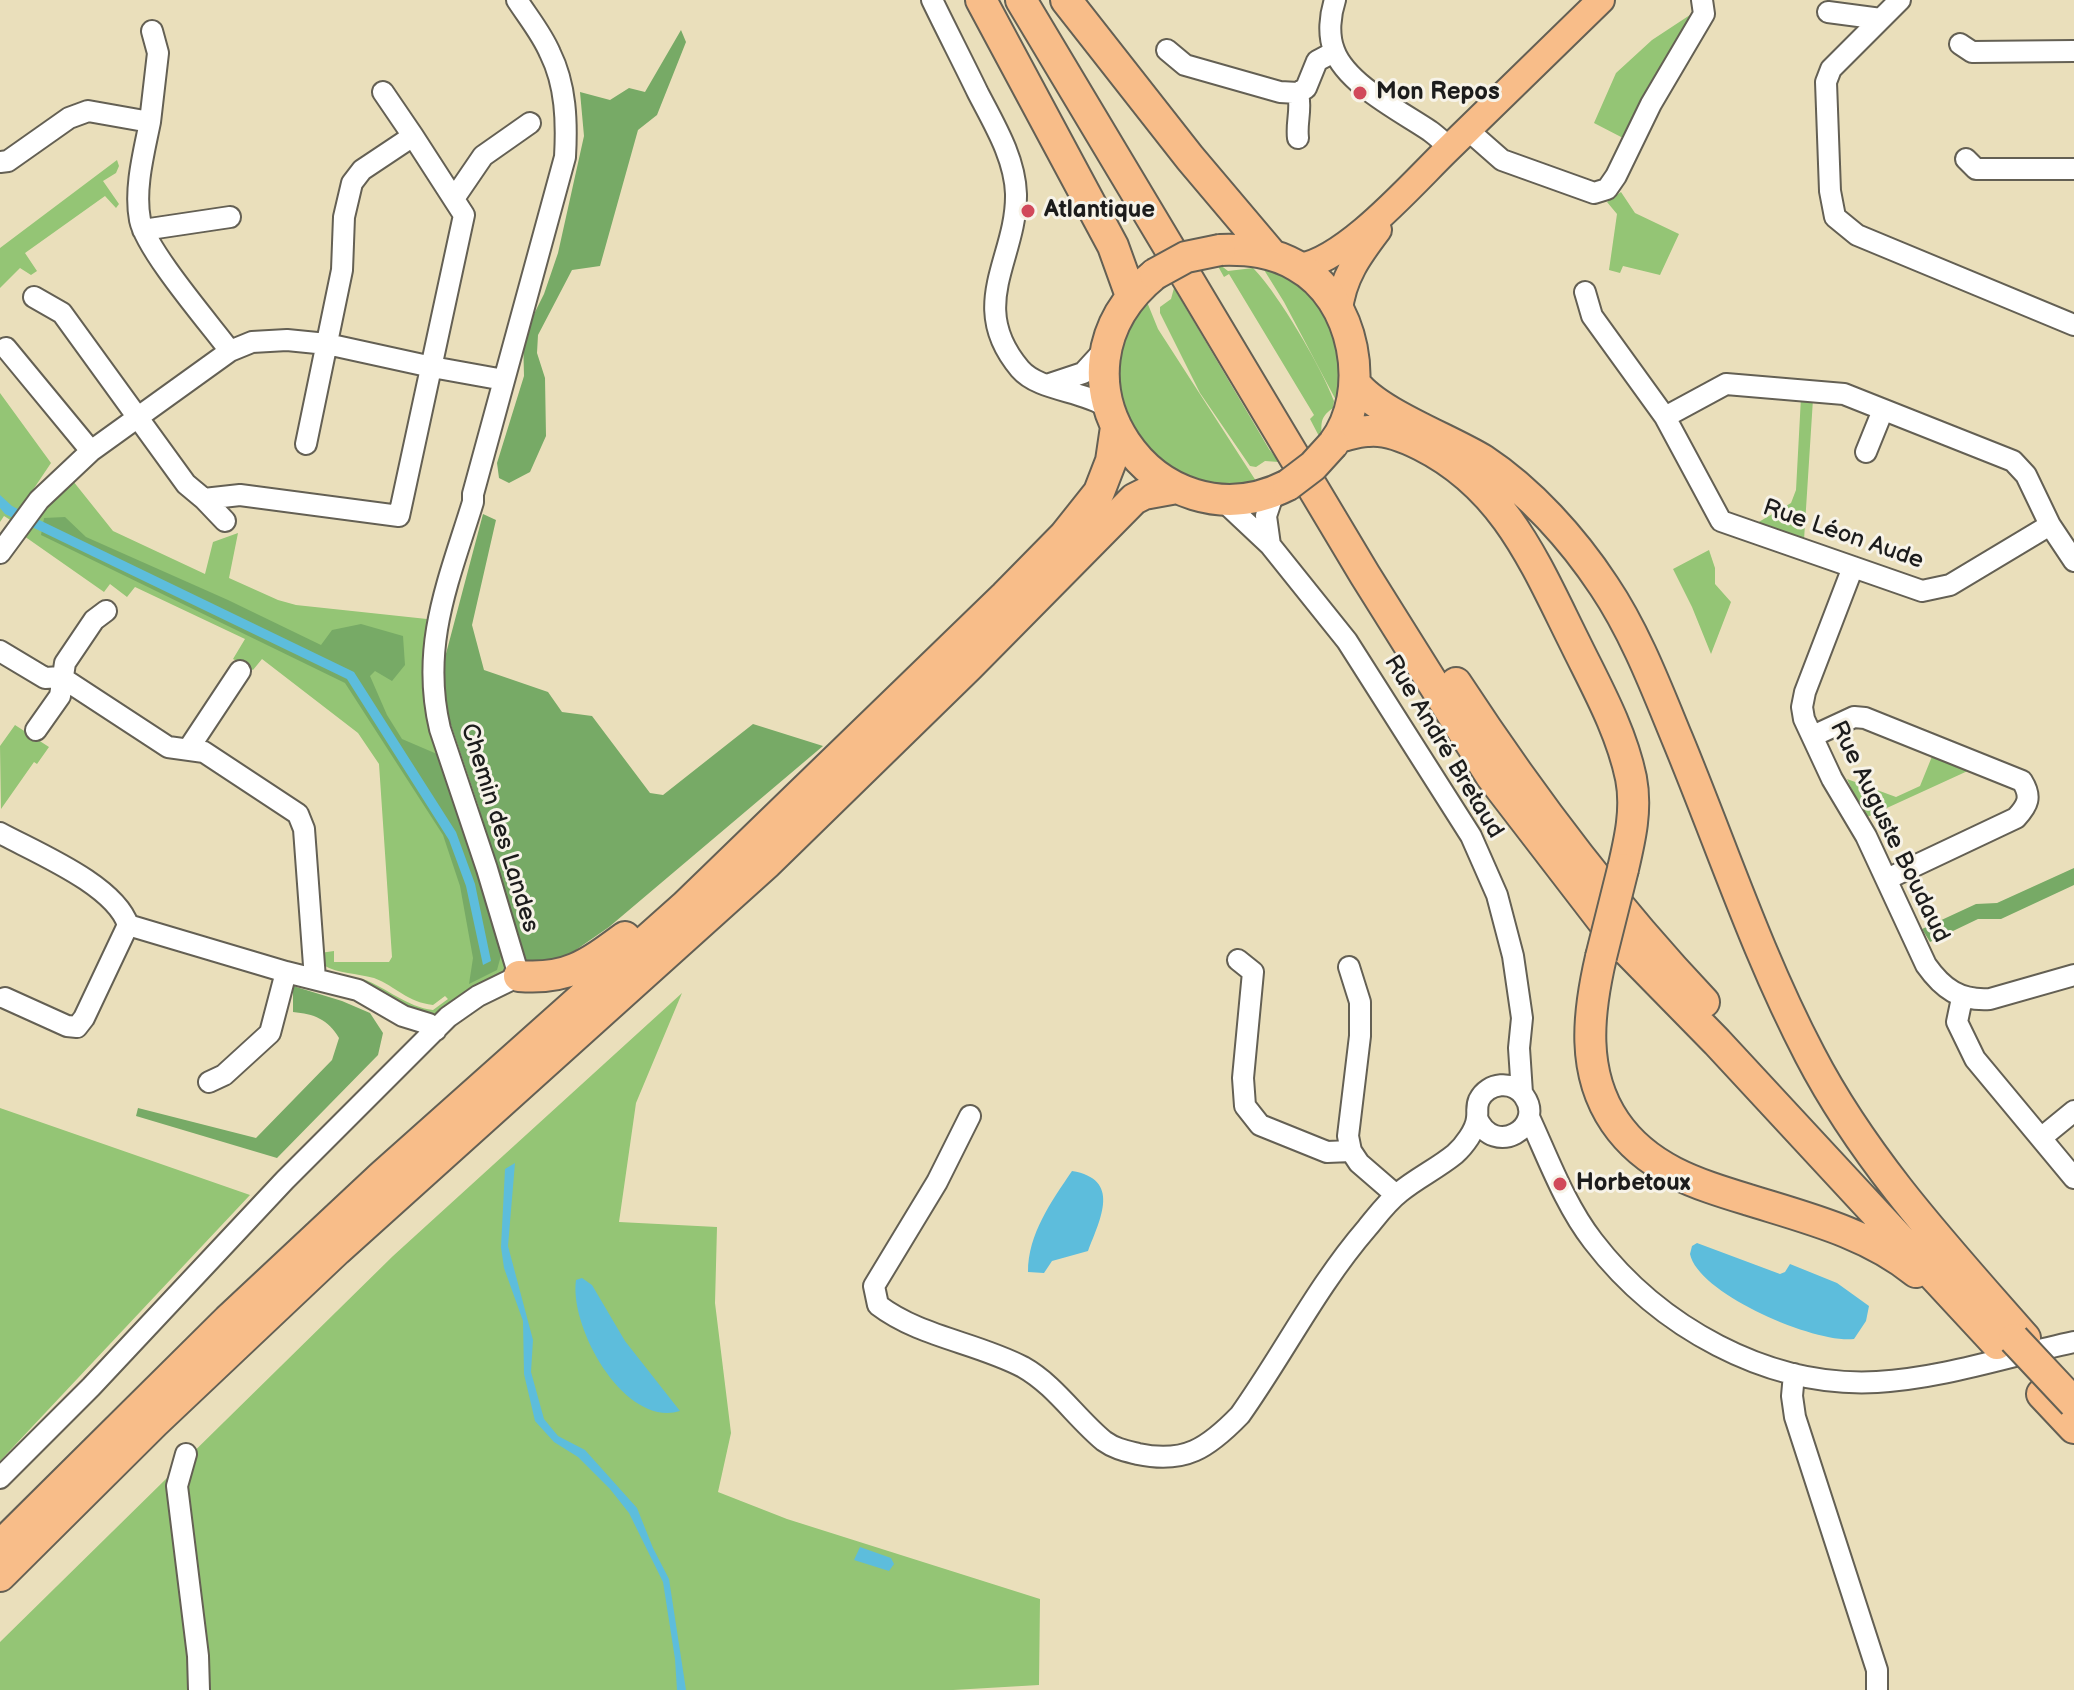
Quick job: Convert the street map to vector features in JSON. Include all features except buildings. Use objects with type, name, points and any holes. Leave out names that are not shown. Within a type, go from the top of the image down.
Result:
[{"type":"highway","points":[[981,0],[1113,246],[1131,296]]},
{"type":"highway","points":[[1021,0],[1365,575],[1491,776],[1618,941],[2074,1403]]},
{"type":"highway","points":[[1045,0],[1432,645],[1510,762],[1593,874],[1662,955],[2012,1340],[2074,1395]]},
{"type":"highway","points":[[1066,0],[1190,158],[1272,255]]},
{"type":"highway","points":[[0,1546],[175,1371],[311,1241],[730,864],[1064,536],[1106,479],[1115,444],[1104,389],[1105,349],[1113,326],[1131,296],[1155,274],[1186,257],[1220,250],[1272,255],[1300,267],[1324,288],[1339,311],[1351,346],[1355,383],[1348,411],[1335,440],[1313,466],[1281,488],[1256,497],[1220,498],[1177,488],[1163,489],[1134,499],[969,666],[757,872],[293,1291],[0,1576]]},
{"type":"highway","points":[[1355,383],[1370,399],[1484,461],[1554,523],[1605,587],[1647,666],[1766,959],[1810,1055],[1868,1149],[2012,1340],[2042,1394],[2074,1428]]},
{"type":"highway","points":[[1112,417],[1141,462],[1177,488]]},
{"type":"highway","points":[[1335,440],[1368,431],[1381,431],[1413,441],[1470,476],[1506,514],[1565,622],[1625,753],[1631,781],[1632,831],[1590,1011],[1590,1052],[1594,1075],[1608,1112],[1636,1148],[1664,1168],[1691,1181],[1817,1221],[1871,1244],[1918,1274],[1980,1339],[2012,1340]]},
{"type":"highway","points":[[519,976],[559,976],[578,968],[636,928],[704,871],[730,864]]},
{"type":"main road","points":[[1300,267],[1317,263],[1337,250],[1414,183],[1601,0]]},
{"type":"main road","points":[[1339,311],[1342,290],[1353,264],[1414,183]]},
{"type":"street","name":"Chemin des Landes","points":[[517,0],[550,52],[559,79],[567,123],[565,157],[473,502],[436,628],[433,684],[440,729],[519,976]]},
{"type":"street","points":[[932,0],[1011,162],[1015,207],[995,285],[994,301],[1000,332],[1013,360],[1031,379],[1084,395],[1112,417]]},
{"type":"street","points":[[1335,0],[1330,32],[1334,52],[1343,66],[1384,104],[1431,132],[1459,139],[1502,160],[1594,193],[1607,189],[1616,176],[1651,104],[1704,14],[1702,0]]},
{"type":"street","points":[[1900,0],[1831,69],[1826,82],[1830,191],[1835,217],[1857,235],[2074,325]]},
{"type":"street","points":[[1828,12],[1881,19]]},
{"type":"street","points":[[152,31],[158,53],[138,209],[143,230],[151,246],[230,351]]},
{"type":"street","points":[[1960,44],[1972,52],[2074,51]]},
{"type":"street","points":[[1167,50],[1185,65],[1280,92],[1298,93],[1306,88],[1317,61],[1334,52]]},
{"type":"street","points":[[204,499],[240,495],[399,516],[464,215],[383,92]]},
{"type":"street","points":[[1298,93],[1302,107],[1297,125],[1298,138]]},
{"type":"street","points":[[0,162],[8,161],[69,118],[88,111],[150,122]]},
{"type":"street","points":[[455,197],[483,156],[530,123]]},
{"type":"street","points":[[306,444],[342,270],[344,217],[352,183],[362,170],[413,136]]},
{"type":"street","points":[[1966,159],[1976,169],[2074,169]]},
{"type":"street","points":[[143,230],[230,217]]},
{"type":"street","name":"Rue Léon Aude","points":[[1585,292],[1592,316],[1665,417],[1721,521],[1922,591],[1950,585],[2050,525]]},
{"type":"street","points":[[34,297],[62,313],[186,484],[225,521]]},
{"type":"street","points":[[0,553],[39,500],[91,451],[230,351],[252,342],[327,344],[504,380]]},
{"type":"street","points":[[6,348],[91,451]]},
{"type":"street","points":[[1047,385],[1083,373],[1105,349]]},
{"type":"street","points":[[1665,417],[1726,384],[1844,394],[2013,461],[2026,475],[2050,525],[2074,561]]},
{"type":"street","points":[[1866,452],[1883,410]]},
{"type":"street","points":[[1270,545],[1266,516],[1281,488]]},
{"type":"street","name":"Rue André Bretaud","points":[[1220,498],[1270,545],[1347,641],[1471,836],[1506,922],[1522,1018],[1519,1048],[1522,1093]]},
{"type":"street","name":"Rue Auguste Boudaud","points":[[1853,567],[1805,692],[1802,707],[1804,719],[1832,779],[1866,836],[1926,965],[1939,984],[1962,998]]},
{"type":"street","points":[[36,730],[60,696],[65,663],[94,620],[106,611]]},
{"type":"street","points":[[0,651],[45,678],[61,677],[168,747],[204,752],[298,814],[304,829],[315,979]]},
{"type":"street","points":[[189,748],[240,671]]},
{"type":"street","points":[[1813,736],[1854,717],[1865,718],[2022,781],[2029,792],[2027,805],[2016,818],[1887,879]]},
{"type":"street","points":[[0,833],[103,889],[118,905],[128,925],[358,990],[403,1016],[429,1024],[436,1030]]},
{"type":"street","points":[[5,998],[67,1026],[77,1027],[128,925]]},
{"type":"street","points":[[1238,960],[1253,972],[1243,1078],[1245,1106],[1260,1125],[1327,1152],[1351,1151]]},
{"type":"street","points":[[1349,967],[1360,1002],[1360,1036],[1348,1136],[1351,1151],[1359,1163],[1396,1195]]},
{"type":"street","points":[[209,1082],[224,1075],[270,1033],[286,972]]},
{"type":"street","points":[[2074,975],[1990,999],[1962,998],[1957,1022],[1975,1059],[2074,1178]]},
{"type":"street","points":[[0,1478],[91,1387],[296,1169],[418,1047],[460,1007],[519,976]]},
{"type":"street","points":[[403,1016],[418,1047]]},
{"type":"street","name":"Rue André Bretaud","points":[[1497,1085],[1519,1048]]},
{"type":"street","points":[[970,1116],[945,1168],[874,1286],[878,1305],[898,1320],[990,1351],[1025,1369],[1105,1441],[1119,1449],[1158,1458],[1181,1456],[1202,1448],[1221,1435],[1240,1415],[1341,1258],[1396,1195],[1455,1153],[1467,1140],[1477,1118],[1480,1097],[1497,1085],[1510,1086],[1522,1093],[1545,1151],[1591,1239],[1634,1287],[1663,1311],[1715,1344],[1794,1374],[1834,1381],[1875,1382],[1962,1371],[2074,1342]]},
{"type":"street","points":[[2041,1138],[2074,1111]]},
{"type":"street","points":[[1455,1153],[1506,1137],[1524,1127],[1529,1117]]},
{"type":"street","points":[[1477,1118],[1489,1134],[1528,1141],[1545,1151]]},
{"type":"street","points":[[1794,1374],[1792,1396],[1795,1417],[1877,1670],[1877,1690]]},
{"type":"street","points":[[186,1454],[177,1486],[198,1656],[199,1690]]},
{"type":"green space","points":[[1693,13],[1647,88],[1623,138],[1594,123],[1616,73],[1652,40]]},
{"type":"green space","points":[[681,30],[686,42],[657,115],[638,130],[600,266],[572,270],[538,335],[537,353],[545,378],[546,436],[530,472],[509,483],[499,478],[497,463],[524,376],[523,336],[544,294],[558,253],[584,136],[580,92],[610,100],[629,88],[645,92]]},
{"type":"green space","points":[[117,160],[119,166],[116,173],[103,181],[119,204],[116,208],[105,196],[25,253],[37,271],[31,275],[20,268],[0,288],[0,248]]},
{"type":"green space","points":[[1621,192],[1635,213],[1679,234],[1660,275],[1623,266],[1620,273],[1609,270],[1617,214],[1607,202]]},
{"type":"green space","points":[[1215,261],[1228,271],[1253,268],[1275,295],[1298,332],[1334,401],[1333,408],[1323,419],[1321,440],[1310,419],[1314,415],[1229,274],[1224,277]]},
{"type":"green space","points":[[1261,265],[1292,276],[1328,313],[1343,366],[1338,404],[1284,302]]},
{"type":"green space","points":[[1174,288],[1279,462],[1265,461],[1256,467],[1250,466],[1200,393],[1160,313],[1160,307],[1171,299]]},
{"type":"green space","points":[[1145,297],[1158,329],[1256,481],[1246,486],[1194,480],[1157,464],[1123,416],[1117,351]]},
{"type":"green space","points":[[0,393],[51,463],[12,521],[4,516],[0,522]]},
{"type":"green space","points":[[1801,397],[1813,399],[1804,540],[1757,523],[1791,503],[1796,490]]},
{"type":"green space","points":[[73,481],[113,531],[205,574],[213,542],[238,533],[229,578],[296,605],[427,619],[423,673],[431,715],[508,965],[502,976],[437,1017],[420,1017],[362,986],[363,979],[424,1008],[433,1010],[448,999],[445,996],[433,1005],[424,1003],[374,978],[323,965],[320,953],[334,951],[334,962],[389,962],[392,957],[379,764],[358,733],[262,659],[253,670],[233,659],[245,639],[135,587],[127,597],[110,584],[104,592],[24,536],[50,501]]},
{"type":"green space","points":[[483,514],[496,520],[472,625],[484,670],[548,692],[562,712],[592,716],[650,793],[663,795],[753,724],[823,746],[609,927],[554,965],[534,968],[521,956],[478,805],[446,710],[443,665]]},
{"type":"green space","points":[[65,517],[86,537],[321,645],[332,630],[361,624],[403,636],[405,665],[392,681],[375,671],[370,676],[387,715],[402,739],[437,754],[472,852],[502,952],[497,970],[469,984],[473,958],[460,886],[443,835],[345,683],[41,535],[44,518]]},
{"type":"green space","points":[[1709,550],[1715,568],[1715,584],[1731,602],[1711,654],[1673,569]]},
{"type":"green space","points":[[15,725],[49,747],[37,764],[34,762],[1,809],[0,746]]},
{"type":"green space","points":[[1933,754],[1972,769],[1865,818],[1847,779],[1896,797],[1920,786]]},
{"type":"green space","points":[[2074,868],[2074,885],[2001,919],[1978,919],[1930,942],[1922,929],[1976,904],[1997,903]]},
{"type":"green space","points":[[293,986],[370,1013],[383,1033],[378,1055],[277,1158],[136,1116],[138,1108],[256,1138],[332,1060],[339,1038],[320,1019],[293,1012]]},
{"type":"green space","points":[[682,993],[636,1103],[619,1222],[717,1227],[715,1303],[731,1433],[718,1492],[787,1519],[1040,1599],[1039,1685],[953,1690],[0,1690],[0,1642],[393,1256]]},
{"type":"green space","points":[[0,1108],[250,1195],[0,1461]]},
{"type":"water","points":[[0,495],[29,515],[354,672],[456,832],[475,884],[491,961],[483,965],[466,886],[449,840],[347,679],[5,514],[0,508]]},
{"type":"water","points":[[515,1163],[508,1246],[533,1340],[531,1372],[544,1419],[558,1436],[585,1450],[637,1508],[669,1579],[686,1690],[677,1690],[663,1582],[629,1513],[578,1457],[554,1442],[535,1421],[524,1374],[523,1321],[504,1268],[501,1247],[505,1169]]},
{"type":"water","points":[[1072,1171],[1087,1175],[1097,1182],[1102,1191],[1102,1213],[1088,1251],[1052,1261],[1044,1273],[1028,1272],[1036,1232]]},
{"type":"water","points":[[1697,1243],[1780,1274],[1790,1264],[1837,1283],[1869,1306],[1866,1321],[1854,1339],[1836,1338],[1788,1325],[1761,1313],[1735,1300],[1698,1269],[1690,1254],[1692,1246]]},
{"type":"water","points":[[582,1278],[592,1285],[625,1341],[680,1411],[659,1412],[639,1404],[604,1370],[581,1323],[576,1280]]},
{"type":"water","points":[[860,1547],[891,1558],[894,1564],[889,1571],[854,1560]]},
{"type":"place","name":"Mon Repos","points":[[1360,93]]},
{"type":"place","name":"Atlantique","points":[[1028,211]]},
{"type":"place","name":"Horbetoux","points":[[1560,1184]]}]
